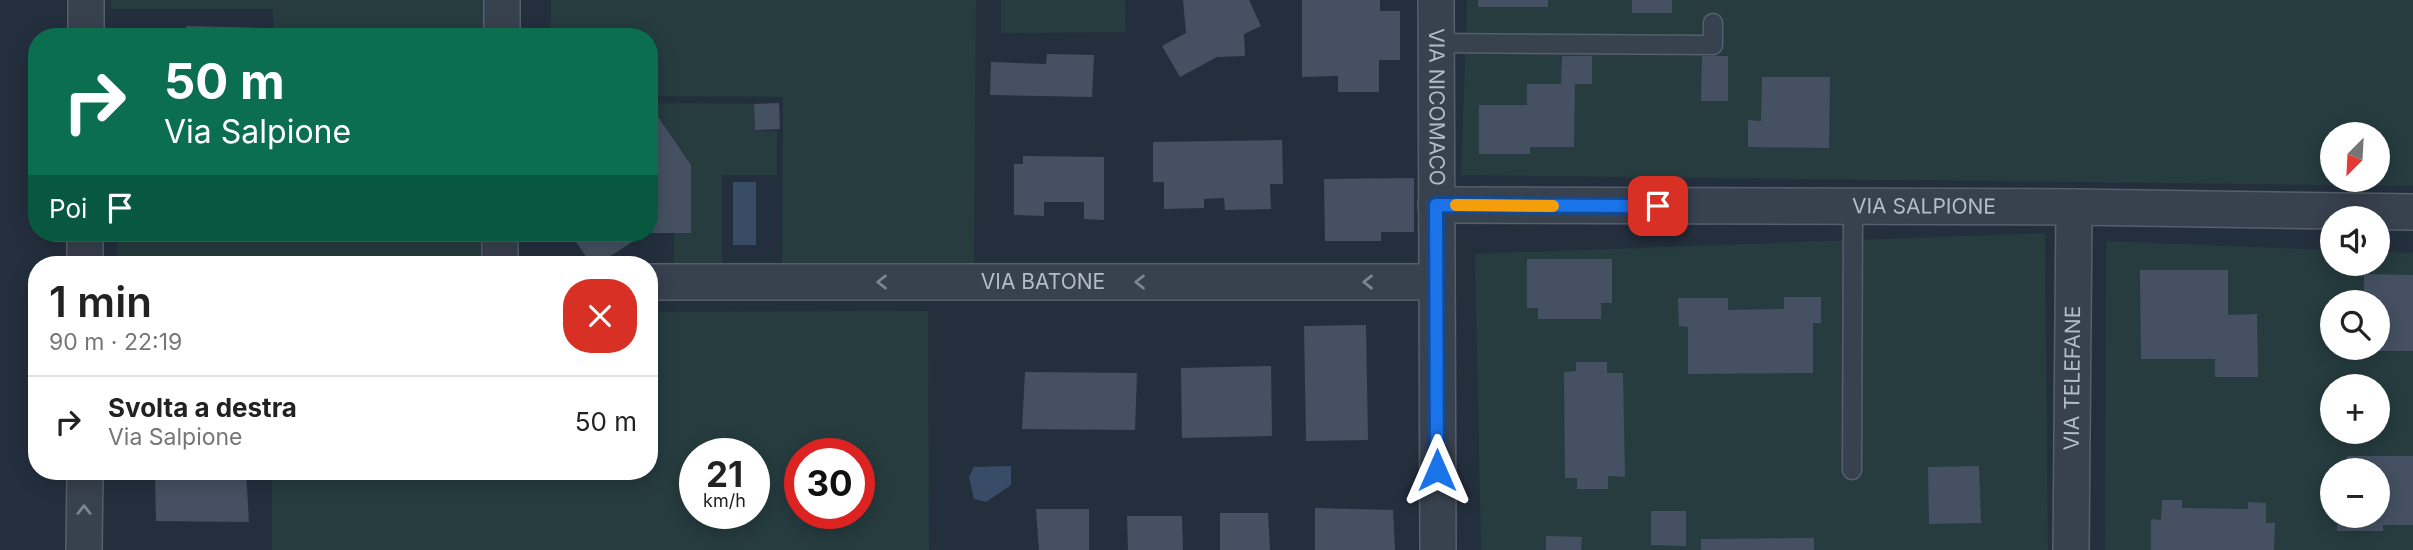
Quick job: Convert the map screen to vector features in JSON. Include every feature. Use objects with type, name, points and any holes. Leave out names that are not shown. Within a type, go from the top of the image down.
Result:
[{"type":"street","points":[[86,0],[86,28]]},
{"type":"street","points":[[502,0],[502,28]]},
{"type":"street","name":"VIA NICOMACO","points":[[1436,0],[1438,550]]},
{"type":"street","name":"VIA SALPIONE","points":[[1436,205],[2074,207],[2413,212]]},
{"type":"street","name":"VIA TELEFANE","points":[[2071,550],[2074,207]]},
{"type":"street","name":"VIA BATONE","points":[[658,282],[1436,282]]},
{"type":"street","points":[[84,550],[85,480]]},
{"type":"lane","points":[[1436,43],[1713,45],[1713,23]]},
{"type":"lane","points":[[1852,470],[1853,206]]},
{"type":"green space","points":[[111,0],[484,0],[484,28],[274,28],[273,9],[111,9]]},
{"type":"green space","points":[[551,0],[976,0],[974,266],[782,264],[783,97],[658,96],[658,28],[551,28]]},
{"type":"green space","points":[[1001,0],[1125,0],[1126,32],[1001,33]]},
{"type":"green space","points":[[1467,0],[2413,0],[2413,186],[2390,186],[2390,122],[2320,122],[2320,185],[1461,175]]},
{"type":"green space","points":[[658,103],[754,104],[754,131],[777,131],[777,175],[722,175],[722,263],[674,263],[674,233],[690,233],[691,165],[658,115]]},
{"type":"green space","points":[[2045,233],[2048,550],[1481,550],[1475,254]]},
{"type":"green space","points":[[2106,241],[2320,249],[2320,276],[2390,276],[2390,252],[2413,253],[2413,550],[2105,550]]},
{"type":"green space","points":[[117,242],[483,242],[483,256],[117,256]]},
{"type":"green space","points":[[928,311],[929,550],[272,550],[272,480],[658,480],[658,312]]},
{"type":"water","points":[[733,182],[756,182],[756,245],[733,245]]},
{"type":"water","points":[[1011,466],[1011,485],[986,502],[974,499],[969,477],[974,467]]},
{"type":"building","points":[[1183,0],[1249,0],[1261,26],[1244,34],[1245,56],[1217,57],[1180,77],[1162,46],[1186,33]]},
{"type":"building","points":[[1302,0],[1380,0],[1380,11],[1400,11],[1400,60],[1379,60],[1379,92],[1338,92],[1338,76],[1302,77]]},
{"type":"building","points":[[1478,0],[1548,0],[1548,7],[1478,7]]},
{"type":"building","points":[[1632,0],[1672,0],[1672,13],[1632,13]]},
{"type":"building","points":[[186,26],[269,28],[186,28]]},
{"type":"building","points":[[1047,54],[1094,55],[1092,97],[990,95],[991,62],[1046,64]]},
{"type":"building","points":[[1562,56],[1592,56],[1592,84],[1575,84],[1574,147],[1530,147],[1530,154],[1479,154],[1479,105],[1527,105],[1527,84],[1561,84]]},
{"type":"building","points":[[1702,56],[1728,56],[1728,101],[1701,101]]},
{"type":"building","points":[[1762,77],[1830,77],[1829,148],[1748,147],[1748,120],[1761,121]]},
{"type":"building","points":[[779,103],[780,129],[755,130],[754,104]]},
{"type":"building","points":[[658,116],[691,165],[691,233],[658,233]]},
{"type":"building","points":[[1282,140],[1283,184],[1270,184],[1271,209],[1225,210],[1224,198],[1204,199],[1204,208],[1164,209],[1164,182],[1153,182],[1153,142]]},
{"type":"building","points":[[1023,156],[1104,157],[1104,220],[1084,219],[1084,202],[1044,202],[1044,216],[1014,215],[1014,164],[1023,164]]},
{"type":"building","points":[[1414,178],[1414,232],[1381,232],[1381,241],[1325,241],[1324,179]]},
{"type":"building","points":[[576,242],[632,242],[610,256],[586,256]]},
{"type":"building","points":[[1527,259],[1612,259],[1612,303],[1601,303],[1601,319],[1538,319],[1538,308],[1527,308]]},
{"type":"building","points":[[2140,270],[2228,270],[2228,315],[2257,314],[2258,377],[2215,377],[2215,359],[2141,359]]},
{"type":"building","points":[[2413,275],[2413,351],[2390,351],[2390,290],[2364,290],[2364,276]]},
{"type":"building","points":[[1784,297],[1821,297],[1821,323],[1813,323],[1813,373],[1688,374],[1688,327],[1679,326],[1678,298],[1728,298],[1728,310],[1784,309]]},
{"type":"building","points":[[1366,325],[1368,440],[1306,441],[1304,326]]},
{"type":"building","points":[[1576,362],[1607,362],[1607,373],[1623,373],[1625,477],[1608,476],[1608,489],[1577,489],[1577,478],[1565,478],[1564,372],[1576,371]]},
{"type":"building","points":[[1271,366],[1272,436],[1182,438],[1181,368]]},
{"type":"building","points":[[1025,372],[1137,373],[1135,430],[1022,429]]},
{"type":"building","points":[[2413,456],[2413,525],[2390,525],[2390,458],[2347,458]]},
{"type":"building","points":[[1979,466],[1981,523],[1929,524],[1928,467]]},
{"type":"building","points":[[155,480],[247,480],[249,522],[156,521]]},
{"type":"building","points":[[2162,500],[2182,500],[2182,508],[2248,509],[2248,502],[2266,503],[2266,523],[2275,523],[2274,550],[2151,550],[2151,519],[2161,520]]},
{"type":"building","points":[[1315,508],[1393,510],[1395,550],[1315,550]]},
{"type":"building","points":[[1036,509],[1089,509],[1089,550],[1039,550]]},
{"type":"building","points":[[1651,511],[1686,511],[1686,546],[1651,545]]},
{"type":"building","points":[[1220,513],[1268,513],[1270,550],[1220,550]]},
{"type":"building","points":[[1127,516],[1182,516],[1183,550],[1128,550]]},
{"type":"building","points":[[2337,528],[2383,528],[2383,531],[2337,531]]},
{"type":"building","points":[[1546,536],[1582,537],[1581,550],[1546,550]]},
{"type":"building","points":[[1814,538],[1814,550],[1701,550],[1701,539]]},
{"type":"slow traffic","points":[[1456,205],[1553,206]]},
{"type":"route","points":[[1437,470],[1436,205],[1658,206]]}]
